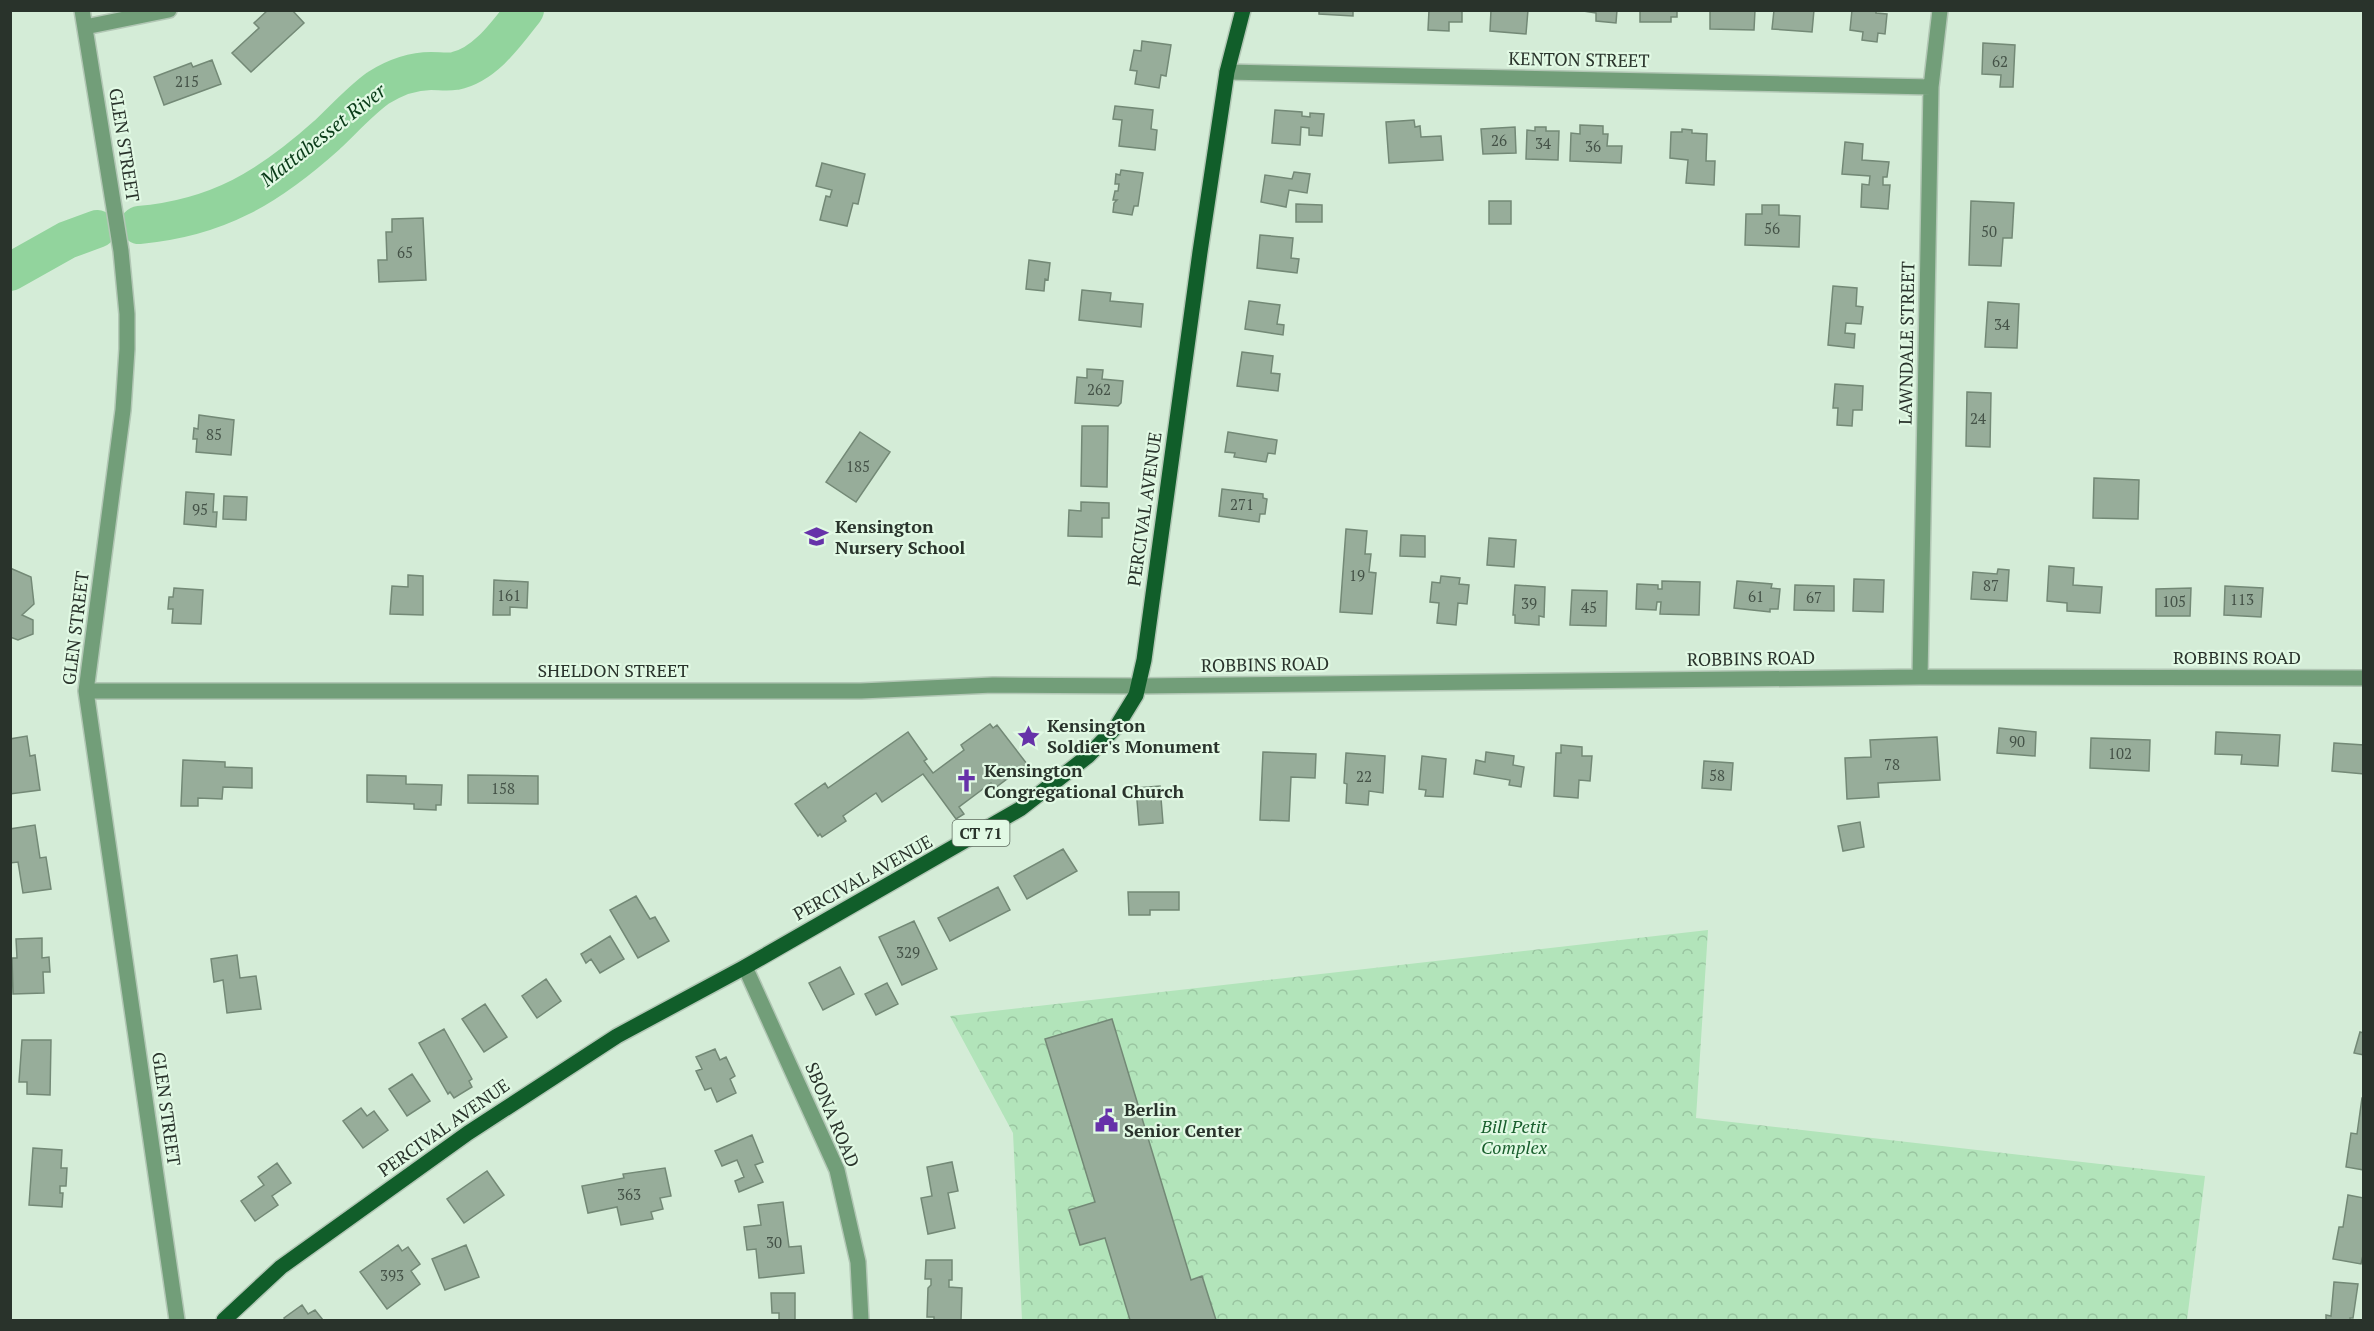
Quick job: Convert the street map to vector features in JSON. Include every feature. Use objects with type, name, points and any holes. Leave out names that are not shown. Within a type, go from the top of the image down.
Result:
[{"type":"main road","name":"PERCIVAL AVENUE","points":[[224,1320],[281,1267],[468,1133],[617,1036],[745,967],[1020,810],[1059,781],[1108,736],[1133,703],[1139,686],[1227,72],[1244,10]]},
{"type":"street","name":"GLEN STREET","points":[[82,10],[121,251],[127,337],[123,410],[86,691],[177,1320]]},
{"type":"street","points":[[85,27],[169,10]]},
{"type":"street","name":"LAWNDALE STREET","points":[[1920,676],[1931,87],[1940,10]]},
{"type":"street","name":"KENTON STREET","points":[[1227,72],[1931,87]]},
{"type":"street","name":"ROBBINS ROAD","points":[[1139,686],[1920,676],[2364,678]]},
{"type":"street","name":"SHELDON STREET","points":[[86,691],[861,691],[993,685],[1139,686]]},
{"type":"street","name":"SBONA ROAD","points":[[745,967],[837,1170],[858,1262],[861,1320]]},
{"type":"green space","name":"Bill Petit Complex","points":[[1708,930],[1696,1118],[2205,1176],[2187,1320],[1022,1320],[1013,1133],[950,1016]]},
{"type":"building","points":[[268,10],[292,10],[304,23],[251,72],[232,53],[259,28],[254,23]]},
{"type":"building","points":[[1319,10],[1353,10],[1353,16],[1319,14]]},
{"type":"building","points":[[1429,10],[1462,10],[1462,22],[1449,22],[1449,31],[1428,30]]},
{"type":"building","points":[[1491,10],[1528,10],[1526,34],[1490,31]]},
{"type":"building","points":[[1577,10],[1617,10],[1616,23],[1596,21],[1596,13]]},
{"type":"building","points":[[1640,10],[1677,10],[1677,17],[1671,17],[1671,22],[1640,22]]},
{"type":"building","points":[[1710,10],[1755,10],[1754,30],[1710,29]]},
{"type":"building","points":[[1774,10],[1814,10],[1812,32],[1772,29]]},
{"type":"building","points":[[1852,10],[1876,10],[1876,13],[1887,14],[1885,34],[1878,33],[1877,42],[1862,40],[1863,32],[1850,30]]},
{"type":"building","points":[[1142,41],[1171,45],[1166,76],[1161,75],[1159,88],[1135,84],[1137,71],[1130,70],[1134,50],[1141,51]]},
{"type":"building","points":[[1983,43],[2015,45],[2013,87],[2000,87],[2001,75],[1982,74]]},
{"type":"building","points":[[212,60],[221,84],[164,105],[154,77],[191,63],[193,67]]},
{"type":"building","points":[[1115,106],[1153,110],[1151,129],[1157,130],[1155,150],[1119,146],[1122,120],[1113,119]]},
{"type":"building","points":[[1275,110],[1302,112],[1302,116],[1310,117],[1310,113],[1324,114],[1322,136],[1309,135],[1309,128],[1301,127],[1300,145],[1272,143]]},
{"type":"building","points":[[1414,120],[1415,127],[1420,126],[1421,137],[1441,136],[1443,160],[1389,163],[1386,122]]},
{"type":"building","points":[[1580,125],[1603,126],[1603,134],[1608,134],[1607,146],[1622,146],[1621,163],[1570,161],[1571,133],[1580,134]]},
{"type":"building","points":[[1515,127],[1516,153],[1483,154],[1481,129]]},
{"type":"building","points":[[1535,127],[1546,127],[1546,131],[1559,131],[1558,160],[1526,159],[1527,130],[1535,131]]},
{"type":"building","points":[[1682,129],[1692,130],[1692,133],[1707,134],[1706,161],[1715,161],[1714,185],[1686,183],[1688,160],[1670,158],[1671,132],[1682,132]]},
{"type":"building","points":[[1845,142],[1863,144],[1862,160],[1889,162],[1887,177],[1883,177],[1883,185],[1890,185],[1888,209],[1861,207],[1862,184],[1869,185],[1870,176],[1842,174]]},
{"type":"building","points":[[822,163],[865,174],[858,204],[853,203],[847,226],[820,220],[826,196],[830,197],[832,190],[816,186]]},
{"type":"building","points":[[1121,170],[1143,173],[1138,206],[1134,206],[1132,215],[1113,212],[1114,203],[1117,200],[1113,200],[1119,184],[1115,184],[1116,174],[1120,175]]},
{"type":"building","points":[[1294,172],[1310,174],[1307,193],[1289,190],[1286,207],[1261,202],[1265,175],[1292,179]]},
{"type":"building","points":[[1489,201],[1511,201],[1511,224],[1489,224]]},
{"type":"building","points":[[1971,201],[2014,203],[2012,238],[2003,238],[2001,266],[1969,265]]},
{"type":"building","points":[[1296,204],[1322,205],[1322,222],[1296,222]]},
{"type":"building","points":[[1762,205],[1779,205],[1779,215],[1800,216],[1799,247],[1745,245],[1746,214],[1762,214]]},
{"type":"building","points":[[423,218],[426,280],[379,282],[378,260],[387,260],[386,232],[392,232],[392,219]]},
{"type":"building","points":[[1260,235],[1293,238],[1291,258],[1299,259],[1297,273],[1257,268]]},
{"type":"building","points":[[1029,260],[1050,263],[1044,291],[1026,289]]},
{"type":"building","points":[[1833,286],[1857,288],[1856,306],[1863,307],[1861,324],[1846,323],[1845,333],[1855,334],[1854,348],[1828,345]]},
{"type":"building","points":[[1082,290],[1111,293],[1110,301],[1143,304],[1141,327],[1079,320]]},
{"type":"building","points":[[1249,301],[1280,305],[1277,324],[1284,325],[1283,335],[1245,329]]},
{"type":"building","points":[[1988,302],[2019,304],[2017,348],[1985,347]]},
{"type":"building","points":[[1242,352],[1273,356],[1271,373],[1280,374],[1278,391],[1237,386]]},
{"type":"building","points":[[1087,369],[1103,370],[1102,379],[1123,381],[1121,403],[1118,406],[1075,403],[1077,377],[1087,378]]},
{"type":"building","points":[[1835,384],[1863,386],[1862,410],[1853,410],[1852,426],[1837,425],[1838,408],[1833,408]]},
{"type":"building","points":[[1967,392],[1991,393],[1990,447],[1966,446]]},
{"type":"building","points":[[199,415],[234,420],[231,455],[196,452],[197,439],[193,439],[194,428],[198,429]]},
{"type":"building","points":[[1082,426],[1108,426],[1107,487],[1081,486]]},
{"type":"building","points":[[860,432],[890,452],[856,502],[826,482]]},
{"type":"building","points":[[1228,432],[1277,440],[1275,454],[1268,453],[1266,462],[1234,457],[1235,453],[1225,452]]},
{"type":"building","points":[[2094,478],[2139,480],[2138,519],[2093,518]]},
{"type":"building","points":[[1222,489],[1263,494],[1263,498],[1267,499],[1265,514],[1260,514],[1259,522],[1219,516]]},
{"type":"building","points":[[186,492],[214,494],[213,512],[217,512],[216,527],[184,524]]},
{"type":"building","points":[[224,496],[247,497],[246,520],[223,519]]},
{"type":"building","points":[[1081,502],[1109,503],[1109,518],[1102,518],[1102,537],[1068,536],[1069,510],[1081,511]]},
{"type":"building","points":[[1346,529],[1367,531],[1365,554],[1371,554],[1369,572],[1376,573],[1372,614],[1340,612]]},
{"type":"building","points":[[1401,535],[1425,536],[1425,557],[1400,556]]},
{"type":"building","points":[[1489,538],[1516,540],[1514,567],[1487,565]]},
{"type":"building","points":[[2049,566],[2074,568],[2073,585],[2102,587],[2100,613],[2067,611],[2067,603],[2047,601]]},
{"type":"building","points":[[10,568],[31,577],[34,604],[22,615],[33,620],[33,634],[18,640],[10,637]]},
{"type":"building","points":[[1998,569],[2009,570],[2007,601],[1971,599],[1973,572],[1997,574]]},
{"type":"building","points":[[408,575],[423,576],[423,615],[390,614],[392,586],[408,587]]},
{"type":"building","points":[[1441,576],[1460,578],[1459,584],[1469,585],[1467,604],[1458,603],[1456,625],[1437,623],[1439,603],[1430,602],[1432,582],[1440,583]]},
{"type":"building","points":[[1854,579],[1884,580],[1883,612],[1853,611]]},
{"type":"building","points":[[494,580],[528,582],[527,608],[510,607],[510,615],[493,615]]},
{"type":"building","points":[[1662,581],[1700,582],[1699,615],[1660,614],[1661,602],[1657,602],[1656,610],[1636,609],[1637,584],[1658,585],[1658,589],[1662,589]]},
{"type":"building","points":[[1737,581],[1772,584],[1771,588],[1780,589],[1778,609],[1770,609],[1770,612],[1734,608]]},
{"type":"building","points":[[1515,585],[1545,587],[1544,617],[1539,616],[1539,625],[1515,623],[1515,615],[1513,615]]},
{"type":"building","points":[[1795,585],[1834,586],[1834,611],[1794,610]]},
{"type":"building","points":[[2225,586],[2263,588],[2261,617],[2224,615]]},
{"type":"building","points":[[174,588],[203,590],[201,624],[172,623],[173,609],[168,609],[169,597],[173,597]]},
{"type":"building","points":[[2191,588],[2190,616],[2156,616],[2156,589]]},
{"type":"building","points":[[1572,590],[1607,591],[1606,626],[1570,625]]},
{"type":"building","name":"Kensington Congregational Church","points":[[990,724],[993,728],[997,725],[1027,764],[995,788],[991,783],[959,807],[964,814],[956,819],[923,774],[882,802],[876,793],[843,816],[846,821],[822,837],[820,834],[818,836],[795,804],[825,783],[828,788],[908,732],[927,759],[924,761],[933,773],[964,750],[961,745]]},
{"type":"building","points":[[1999,728],[2036,732],[2035,756],[1997,753]]},
{"type":"building","points":[[2216,732],[2280,735],[2278,766],[2241,764],[2242,755],[2215,754]]},
{"type":"building","points":[[27,736],[30,756],[35,755],[40,790],[10,794],[10,739]]},
{"type":"building","points":[[1937,737],[1940,780],[1878,783],[1879,797],[1847,799],[1845,758],[1871,757],[1870,740]]},
{"type":"building","points":[[2091,738],[2150,740],[2149,771],[2090,768]]},
{"type":"building","points":[[2334,743],[2364,745],[2364,774],[2332,771]]},
{"type":"building","points":[[1561,745],[1582,747],[1582,756],[1592,756],[1590,781],[1579,780],[1578,798],[1554,796],[1556,753],[1561,753]]},
{"type":"building","points":[[1263,752],[1316,754],[1315,778],[1291,777],[1289,821],[1260,820]]},
{"type":"building","points":[[1486,752],[1514,756],[1513,765],[1524,767],[1521,787],[1509,785],[1510,780],[1474,774],[1476,760],[1485,762]]},
{"type":"building","points":[[1346,753],[1385,756],[1383,793],[1369,791],[1368,805],[1346,803],[1347,784],[1344,783]]},
{"type":"building","points":[[1422,756],[1446,759],[1443,797],[1425,796],[1426,790],[1419,789]]},
{"type":"building","points":[[183,760],[225,762],[225,767],[252,768],[252,788],[223,787],[222,799],[198,798],[198,806],[181,806]]},
{"type":"building","points":[[1704,761],[1733,763],[1731,790],[1702,788]]},
{"type":"building","points":[[367,775],[406,776],[406,784],[442,785],[441,805],[436,805],[436,810],[414,809],[414,804],[367,802]]},
{"type":"building","points":[[468,775],[538,776],[538,804],[468,803]]},
{"type":"building","points":[[1160,786],[1163,823],[1139,825],[1136,788]]},
{"type":"building","points":[[1860,822],[1864,847],[1843,851],[1838,826]]},
{"type":"building","points":[[35,825],[40,858],[46,857],[51,889],[23,893],[18,862],[10,863],[10,829]]},
{"type":"building","points":[[1063,849],[1077,871],[1027,899],[1014,876]]},
{"type":"building","points":[[998,887],[1010,910],[950,941],[938,918]]},
{"type":"building","points":[[1128,892],[1179,892],[1179,910],[1150,910],[1150,915],[1129,915]]},
{"type":"building","points":[[636,896],[650,919],[655,917],[669,941],[638,958],[610,910]]},
{"type":"building","points":[[914,921],[937,969],[902,985],[879,937]]},
{"type":"building","points":[[610,936],[624,959],[600,973],[591,959],[586,963],[581,954]]},
{"type":"building","points":[[42,938],[42,958],[49,957],[50,972],[43,972],[44,993],[13,994],[12,958],[17,958],[16,939]]},
{"type":"building","points":[[237,955],[240,978],[256,976],[261,1009],[227,1013],[223,980],[214,982],[211,959]]},
{"type":"building","points":[[840,967],[854,994],[823,1010],[809,983]]},
{"type":"building","points":[[546,979],[561,1001],[537,1018],[522,996]]},
{"type":"building","points":[[887,983],[898,1004],[876,1015],[865,994]]},
{"type":"building","points":[[485,1004],[507,1037],[484,1052],[462,1019]]},
{"type":"building","name":"Berlin Senior Center","points":[[1112,1019],[1191,1280],[1202,1276],[1216,1320],[1130,1320],[1105,1238],[1080,1245],[1069,1210],[1095,1202],[1045,1039]]},
{"type":"building","points":[[444,1029],[472,1079],[469,1081],[472,1087],[454,1098],[450,1092],[448,1094],[419,1043]]},
{"type":"building","points":[[2360,1032],[2364,1033],[2364,1055],[2354,1053]]},
{"type":"building","points":[[22,1040],[51,1040],[50,1095],[27,1094],[27,1082],[19,1082]]},
{"type":"building","points":[[715,1049],[720,1060],[726,1057],[735,1076],[730,1079],[736,1093],[717,1102],[711,1088],[705,1090],[696,1071],[702,1069],[696,1057]]},
{"type":"building","points":[[412,1074],[430,1101],[407,1116],[389,1089]]},
{"type":"building","points":[[2362,1098],[2364,1098],[2364,1170],[2346,1167],[2351,1133],[2357,1134]]},
{"type":"building","points":[[361,1108],[367,1116],[374,1111],[388,1130],[363,1148],[343,1121]]},
{"type":"building","points":[[752,1135],[763,1162],[755,1165],[763,1182],[739,1192],[735,1181],[744,1177],[737,1160],[722,1166],[715,1151]]},
{"type":"building","points":[[33,1148],[62,1150],[61,1168],[67,1168],[66,1186],[60,1186],[60,1193],[63,1193],[62,1207],[29,1205]]},
{"type":"building","points":[[952,1162],[958,1191],[948,1193],[955,1228],[928,1234],[921,1198],[932,1196],[927,1167]]},
{"type":"building","points":[[277,1163],[291,1183],[272,1196],[278,1205],[255,1221],[241,1201],[264,1185],[258,1177]]},
{"type":"building","points":[[665,1168],[671,1196],[660,1198],[663,1209],[651,1212],[653,1219],[621,1225],[617,1207],[588,1213],[582,1186],[624,1178],[623,1174]]},
{"type":"building","points":[[487,1171],[504,1195],[464,1223],[447,1199]]},
{"type":"building","points":[[2348,1195],[2364,1198],[2364,1251],[2361,1264],[2333,1259],[2339,1227],[2343,1227]]},
{"type":"building","points":[[783,1202],[789,1247],[801,1246],[804,1273],[759,1278],[756,1249],[747,1250],[744,1227],[761,1225],[758,1205]]},
{"type":"building","points":[[398,1245],[402,1251],[408,1247],[420,1264],[411,1271],[420,1284],[387,1309],[360,1272]]},
{"type":"building","points":[[466,1245],[479,1277],[445,1290],[432,1259]]},
{"type":"building","points":[[926,1260],[952,1260],[952,1280],[949,1280],[949,1287],[962,1288],[961,1320],[934,1320],[934,1317],[927,1317],[928,1288],[931,1285],[931,1279],[925,1279]]},
{"type":"building","points":[[2334,1282],[2358,1284],[2353,1318],[2350,1320],[2326,1320],[2326,1315],[2331,1316]]},
{"type":"building","points":[[771,1293],[795,1293],[795,1320],[779,1320],[779,1313],[772,1313]]},
{"type":"building","points":[[302,1305],[308,1314],[315,1310],[323,1320],[285,1320],[284,1318]]},
{"type":"waterway","name":"Mattabesset River","points":[[139,225],[194,215],[241,197],[306,154],[364,99],[384,84],[424,71],[455,71],[476,62],[494,47],[525,10]]},
{"type":"waterway","name":"Mattabesset River","points":[[10,272],[67,240],[97,229]]},
{"type":"place","name":"Kensington Nursery School","points":[[817,537]]},
{"type":"place","name":"Kensington Soldier's Monument","points":[[1029,736]]},
{"type":"place","name":"Kensington Congregational Church","points":[[966,781]]},
{"type":"place","name":"Berlin Senior Center","points":[[1106,1120]]}]
